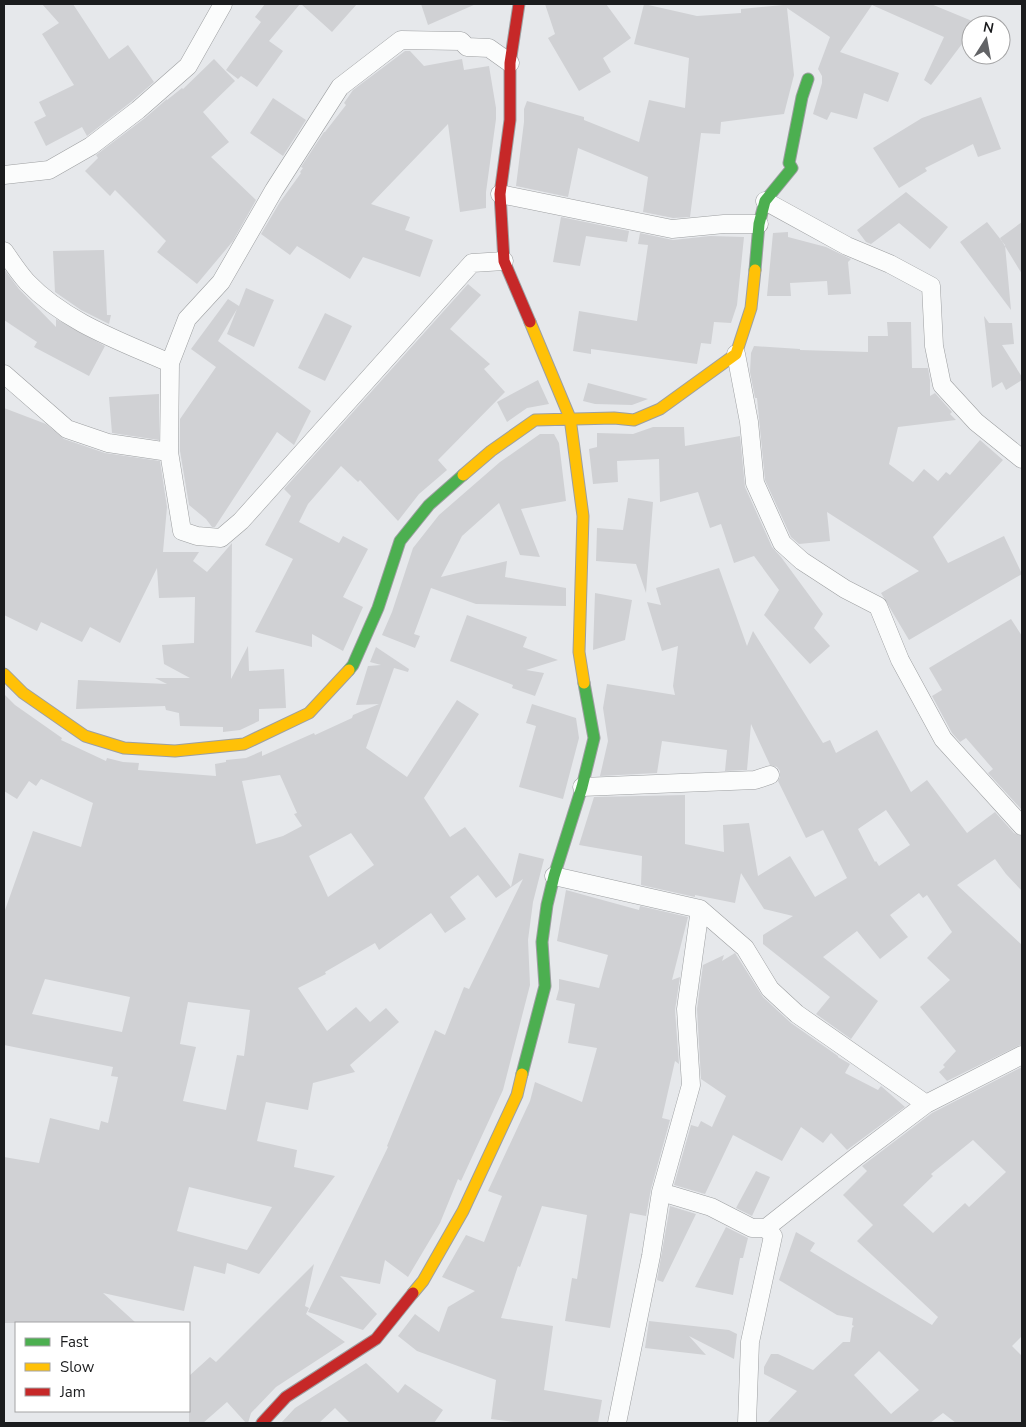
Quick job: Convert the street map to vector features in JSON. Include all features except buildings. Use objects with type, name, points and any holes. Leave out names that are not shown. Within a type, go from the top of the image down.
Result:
[{"type":"street","points":[[4,174],[49,170],[91,146],[138,110],[188,66],[223,4]]},
{"type":"street","points":[[262,1423],[286,1398],[376,1339],[423,1281],[463,1211],[517,1095],[545,986],[542,942],[554,876],[582,787],[594,738],[579,652],[583,516],[570,418],[504,261],[500,194],[510,120],[510,63],[519,4]]},
{"type":"street","points":[[504,261],[472,262],[241,521],[221,538],[197,536],[182,531],[169,452],[170,363],[187,319],[220,282],[274,190],[340,87],[401,40],[461,41],[467,47],[489,48],[510,63]]},
{"type":"street","points":[[808,79],[802,97],[789,163],[792,168],[765,201],[758,224],[751,308],[736,354],[749,422],[755,483],[782,543],[802,561],[844,589],[878,606],[900,660],[943,739],[1022,826]]},
{"type":"street","points":[[500,194],[672,229],[724,224],[758,224]]},
{"type":"street","points":[[765,201],[847,246],[890,264],[931,286],[934,346],[942,385],[976,422],[1022,459]]},
{"type":"street","points":[[4,251],[27,281],[59,309],[100,332],[170,363]]},
{"type":"street","points":[[4,674],[23,693],[85,736],[124,748],[175,751],[244,744],[309,713],[353,665],[378,608],[400,541],[429,504],[491,451],[535,420],[614,418],[634,420],[660,409],[736,354]]},
{"type":"street","points":[[4,374],[67,429],[108,443],[169,452]]},
{"type":"street","points":[[582,787],[755,780],[770,775]]},
{"type":"street","points":[[554,876],[700,909],[745,948],[770,988],[798,1014],[926,1104]]},
{"type":"street","points":[[617,1423],[662,1192],[691,1085],[686,1009],[700,909]]},
{"type":"street","points":[[662,1192],[711,1207],[752,1228],[766,1228],[926,1104],[1022,1055]]},
{"type":"street","points":[[747,1423],[750,1342],[773,1236],[766,1228]]},
{"type":"traffic: fast","points":[[755,270],[759,224],[765,201],[792,168],[789,163],[802,97],[808,79]]},
{"type":"traffic: fast","points":[[349,670],[353,665],[378,608],[400,541],[429,505],[463,475]]},
{"type":"traffic: fast","points":[[522,1074],[545,986],[542,942],[547,905],[554,876],[582,787],[594,738],[584,683]]},
{"type":"traffic: slow","points":[[463,475],[491,451],[535,420],[614,418],[634,420],[660,409],[736,354],[751,308],[755,270]]},
{"type":"traffic: slow","points":[[530,322],[570,418],[583,516],[579,652],[584,683]]},
{"type":"traffic: slow","points":[[4,674],[23,693],[85,736],[124,748],[175,751],[244,744],[309,713],[349,670]]},
{"type":"traffic: slow","points":[[413,1293],[423,1281],[463,1211],[517,1095],[522,1074]]},
{"type":"traffic: jam","points":[[519,4],[510,63],[510,120],[500,194],[504,261],[530,322]]},
{"type":"traffic: jam","points":[[262,1423],[286,1397],[376,1339],[413,1293]]}]
